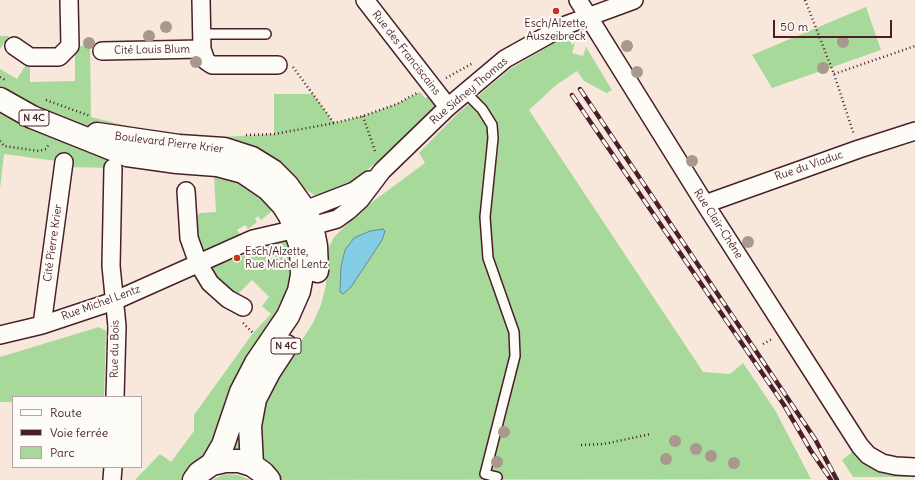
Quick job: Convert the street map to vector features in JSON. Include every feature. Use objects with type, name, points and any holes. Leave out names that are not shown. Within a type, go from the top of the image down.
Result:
[{"type":"main road","name":"Boulevard Pierre Krier","points":[[0,99],[32,117],[71,131],[127,155],[177,162],[217,165],[243,172],[260,182],[283,205],[301,220],[317,263],[311,301],[302,321],[269,372],[255,399],[250,426],[252,465]]},
{"type":"main road","name":"Boulevard Pierre Krier","points":[[212,464],[223,445],[244,386],[256,363],[288,316],[299,291],[302,262],[301,220]]},
{"type":"main road","points":[[194,480],[200,472],[212,464],[225,461],[239,461],[252,465],[263,473],[269,480]]},
{"type":"street","points":[[14,46],[30,57],[59,57],[70,46],[69,0]]},
{"type":"street","name":"Cité Louis Blum","points":[[201,0],[202,42],[206,61],[212,65],[278,65]]},
{"type":"street","name":"Rue des Franciscains","points":[[365,0],[448,107]]},
{"type":"street","name":"Rue Clair-Chêne","points":[[578,0],[587,17],[705,204],[860,446],[868,455],[882,463],[896,466],[915,467]]},
{"type":"street","name":"Rue Sidney Thomas","points":[[253,240],[275,221],[337,219],[360,200],[382,171],[448,107],[505,59],[566,25],[634,0]]},
{"type":"street","name":"Cité Louis Blum","points":[[102,51],[202,42]]},
{"type":"street","name":"Rue du Viaduc","points":[[705,204],[859,149],[915,131]]},
{"type":"street","name":"Cité Pierre Krier","points":[[42,325],[64,162]]},
{"type":"street","points":[[113,168],[111,266],[114,301]]},
{"type":"street","points":[[186,191],[189,238],[198,263],[210,283],[228,299],[243,307]]},
{"type":"street","name":"Rue Michel Lentz","points":[[0,335],[42,325],[114,301],[253,240]]},
{"type":"street","name":"Rue du Bois","points":[[114,301],[117,326],[115,396]]},
{"type":"street","points":[[112,480],[113,468]]},
{"type":"lane","points":[[202,42],[266,34]]},
{"type":"lane","points":[[464,92],[482,109],[492,125],[494,138],[485,218],[488,258],[514,332],[515,356],[485,474],[497,476]]},
{"type":"path","points":[[805,0],[834,74],[859,149]]},
{"type":"path","points":[[834,74],[915,46]]},
{"type":"path","points":[[278,65],[287,58],[334,123]]},
{"type":"path","points":[[244,136],[274,134],[363,116],[397,104],[478,60]]},
{"type":"path","points":[[363,116],[382,171]]},
{"type":"path","points":[[0,141],[4,146],[39,151],[46,149],[49,144]]},
{"type":"path","points":[[581,445],[604,444],[651,434]]},
{"type":"green space","points":[[866,7],[881,50],[772,88],[752,55]]},
{"type":"green space","points":[[568,35],[572,45],[575,43],[572,53],[583,56],[586,47],[612,90],[607,93],[584,81],[577,71],[555,86],[529,110],[703,372],[730,374],[743,363],[775,410],[811,479],[269,480],[263,473],[260,423],[264,406],[277,378],[313,323],[321,305],[326,285],[328,249],[334,237],[364,208],[425,163],[419,153],[457,114],[510,69]]},
{"type":"green space","points":[[0,36],[9,36],[0,49]]},
{"type":"green space","points":[[75,46],[90,46],[91,117],[140,129],[183,135],[222,137],[274,134],[274,94],[313,94],[334,123],[363,116],[397,104],[420,92],[425,98],[438,93],[448,107],[382,171],[378,161],[352,182],[322,195],[314,195],[305,189],[281,167],[127,155],[113,168],[64,167],[64,162],[4,154],[0,189],[0,69],[17,79],[25,66],[30,67],[30,82],[75,81]]},
{"type":"green space","points":[[214,175],[234,179],[252,189],[268,202],[273,210],[261,220],[258,216],[255,219],[257,222],[248,229],[245,225],[237,230],[240,234],[227,242],[205,251],[200,242],[198,243],[193,221],[200,213],[216,212]]},
{"type":"green space","points":[[291,238],[292,284],[239,461],[194,480],[135,480],[160,454],[171,462],[194,431],[194,415],[253,333],[271,314],[262,306],[269,297],[252,280],[239,293],[233,294],[219,284],[211,269],[214,266]]},
{"type":"green space","points":[[99,327],[106,331],[104,396],[12,396],[12,402],[0,402],[0,357]]},
{"type":"green space","points":[[860,446],[915,467],[915,477],[853,477],[842,460]]},
{"type":"green space","points":[[225,474],[238,475],[250,480],[212,480]]},
{"type":"water","points":[[383,229],[385,231],[382,240],[351,287],[343,294],[340,292],[341,267],[345,250],[354,238],[370,231]]},
{"type":"railway","points":[[580,89],[815,439],[837,480]]},
{"type":"railway","points":[[572,95],[784,405],[811,451],[831,480]]},
{"type":"place","name":"Esch/Alzette, Auszeibreck","points":[[556,11]]},
{"type":"place","name":"Esch/Alzette, Rue Michel Lentz","points":[[237,258]]}]
